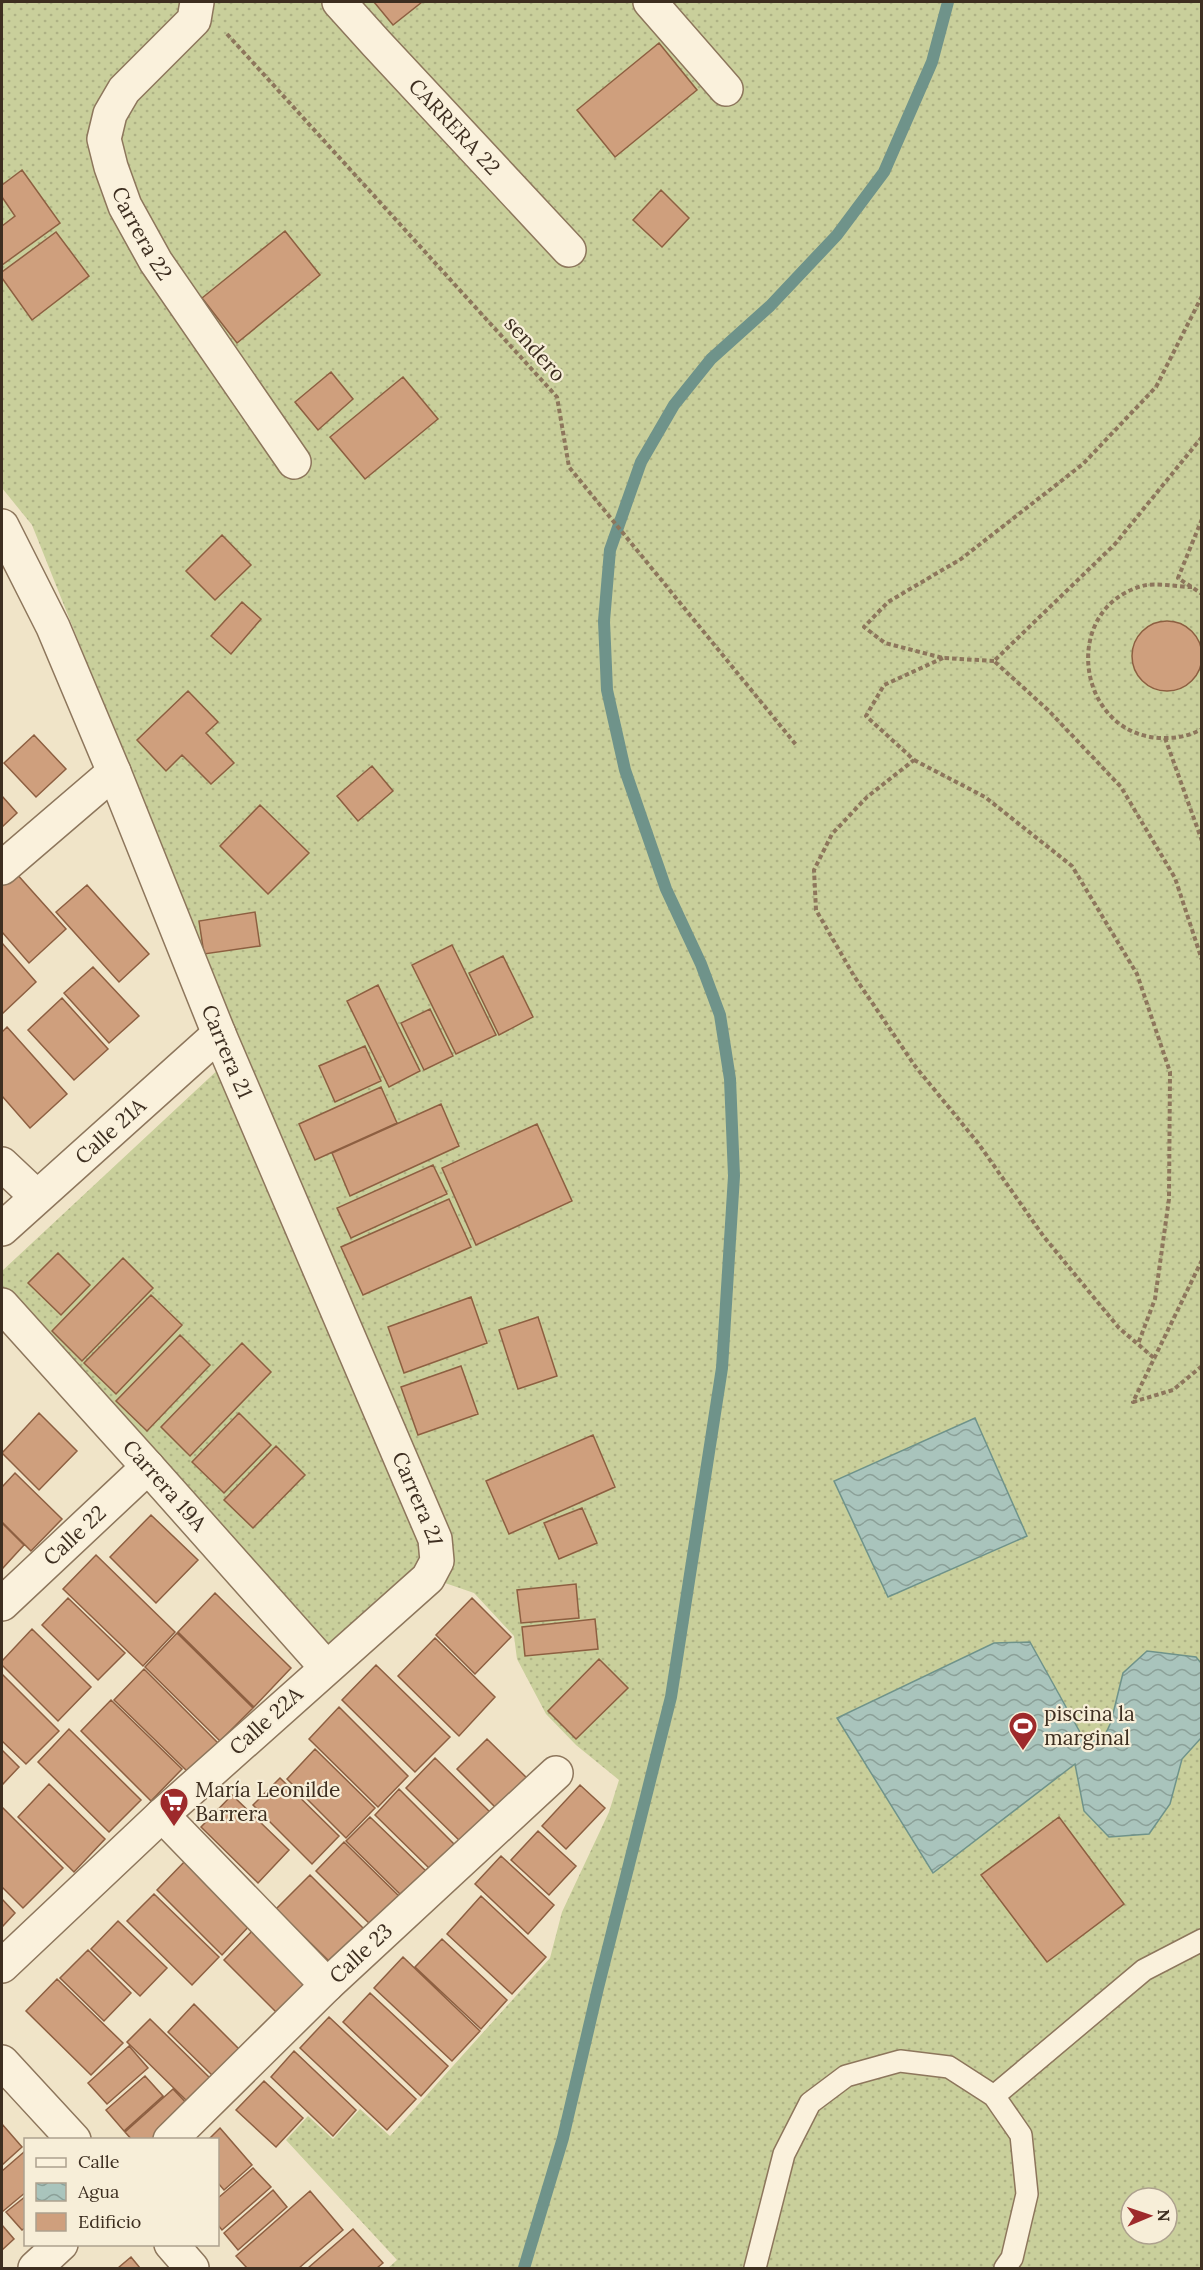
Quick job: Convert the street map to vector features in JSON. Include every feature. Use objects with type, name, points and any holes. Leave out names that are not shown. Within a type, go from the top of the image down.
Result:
[{"type":"street","name":"Carrera 22","points":[[198,2],[194,20],[124,90],[110,114],[104,139],[125,206],[156,262],[294,462]]},
{"type":"street","name":"CARRERA 22","points":[[339,2],[569,250]]},
{"type":"street","points":[[650,2],[726,89]]},
{"type":"street","name":"Carrera 21","points":[[4,536],[52,627],[114,772],[219,1034],[435,1539],[437,1561],[428,1578]]},
{"type":"street","points":[[2,868],[114,772]]},
{"type":"street","name":"Calle 21A","points":[[2,1229],[36,1196],[219,1034]]},
{"type":"street","points":[[2,1164],[36,1196]]},
{"type":"street","name":"Carrera 19A","points":[[2,1305],[326,1667]]},
{"type":"street","name":"Calle 22","points":[[2,1604],[148,1467]]},
{"type":"street","name":"Calle 22A","points":[[2,1966],[162,1815],[428,1578]]},
{"type":"street","name":"Calle 23","points":[[171,2138],[327,1985],[555,1773]]},
{"type":"street","points":[[162,1815],[327,1985]]},
{"type":"street","points":[[2,2062],[74,2138]]},
{"type":"street","points":[[35,2268],[59,2246]]},
{"type":"street","points":[[173,2246],[192,2268]]},
{"type":"lane","points":[[994,2096],[1144,1970],[1202,1940]]},
{"type":"lane","points":[[756,2268],[784,2154],[810,2103],[846,2076],[900,2061],[949,2067],[994,2096],[1022,2135],[1027,2194],[1012,2265]]},
{"type":"path","name":"sendero","points":[[198,2],[557,397],[569,467],[797,746]]},
{"type":"path","points":[[1202,296],[1156,387],[1083,464],[961,559],[888,602],[864,627],[885,643],[943,658],[994,661],[1048,710],[1121,787],[1175,878],[1202,960]]},
{"type":"path","points":[[994,661],[1115,544],[1202,437]]},
{"type":"path","points":[[1202,519],[1178,578],[1202,594]]},
{"type":"path","points":[[1192,587],[1144,585],[1124,593],[1095,623],[1087,648],[1090,686],[1110,717],[1130,731],[1152,738],[1179,738],[1202,729]]},
{"type":"path","points":[[943,658],[884,685],[867,716],[914,760],[985,797],[1072,866],[1137,974],[1170,1072],[1169,1199],[1155,1299],[1138,1344]]},
{"type":"path","points":[[1165,738],[1202,841]]},
{"type":"path","points":[[914,760],[867,797],[832,834],[814,870],[816,910],[854,976],[915,1066],[978,1143],[1044,1237],[1119,1328],[1154,1358]]},
{"type":"path","points":[[1202,1260],[1133,1402],[1173,1390],[1202,1366]]},
{"type":"green space","points":[[2,2],[1201,2],[1201,2268],[388,2268],[397,2260],[286,2140],[308,2116],[333,2139],[360,2109],[390,2136],[550,1958],[562,1912],[609,1812],[619,1780],[576,1745],[546,1714],[517,1659],[514,1636],[474,1593],[419,1574],[326,1652],[2,1289],[2,1271],[237,1052],[129,768],[32,525],[2,488]]},
{"type":"water","points":[[975,1418],[1027,1536],[888,1597],[834,1481]]},
{"type":"water","name":"piscina la marginal","points":[[1030,1642],[1081,1734],[1101,1744],[1111,1722],[1123,1673],[1147,1651],[1196,1657],[1201,1663],[1201,1738],[1182,1759],[1170,1804],[1149,1834],[1109,1837],[1084,1811],[1075,1764],[933,1873],[837,1718],[994,1643]]},
{"type":"building","points":[[374,2],[422,2],[393,25]]},
{"type":"building","points":[[659,43],[697,90],[615,157],[577,110]]},
{"type":"building","points":[[22,170],[60,223],[2,265],[2,226],[15,216],[2,197],[2,185]]},
{"type":"building","points":[[661,190],[689,218],[662,247],[633,220]]},
{"type":"building","points":[[285,231],[320,275],[237,343],[202,298]]},
{"type":"building","points":[[56,232],[89,276],[32,320],[2,278],[2,272]]},
{"type":"building","points":[[331,372],[353,399],[318,430],[295,402]]},
{"type":"building","points":[[403,377],[438,419],[365,479],[330,437]]},
{"type":"building","points":[[222,535],[251,565],[215,600],[186,571]]},
{"type":"building","points":[[242,602],[261,619],[231,654],[211,636]]},
{"type":"building","points":[[1167,621],[1180,624],[1192,631],[1199,643],[1202,656],[1199,669],[1192,681],[1180,688],[1167,691],[1154,688],[1142,681],[1135,669],[1132,656],[1135,643],[1142,631],[1154,624]]},
{"type":"building","points":[[188,691],[218,722],[206,733],[234,763],[211,784],[182,755],[166,771],[137,740]]},
{"type":"building","points":[[34,735],[66,769],[36,797],[4,763]]},
{"type":"building","points":[[372,766],[393,791],[358,821],[337,796]]},
{"type":"building","points":[[2,796],[17,813],[2,827]]},
{"type":"building","points":[[260,805],[309,853],[268,894],[220,846]]},
{"type":"building","points":[[15,872],[66,929],[29,963],[2,932],[2,885]]},
{"type":"building","points":[[87,885],[149,954],[119,982],[56,912]]},
{"type":"building","points":[[255,912],[260,946],[204,954],[199,921]]},
{"type":"building","points":[[2,943],[36,982],[2,1014]]},
{"type":"building","points":[[452,945],[496,1035],[456,1054],[412,965]]},
{"type":"building","points":[[503,956],[533,1017],[499,1035],[469,973]]},
{"type":"building","points":[[93,967],[139,1016],[109,1043],[64,993]]},
{"type":"building","points":[[378,985],[420,1071],[389,1087],[347,1001]]},
{"type":"building","points":[[62,998],[108,1049],[74,1080],[28,1030]]},
{"type":"building","points":[[430,1009],[453,1056],[424,1070],[401,1023]]},
{"type":"building","points":[[7,1027],[67,1094],[30,1128],[2,1096],[2,1032]]},
{"type":"building","points":[[365,1046],[381,1081],[335,1102],[319,1066]]},
{"type":"building","points":[[381,1087],[397,1123],[315,1160],[299,1124]]},
{"type":"building","points":[[441,1104],[459,1146],[350,1196],[332,1153]]},
{"type":"building","points":[[537,1124],[572,1201],[476,1245],[442,1168]]},
{"type":"building","points":[[433,1165],[447,1194],[351,1238],[337,1208]]},
{"type":"building","points":[[449,1199],[471,1247],[363,1295],[341,1247]]},
{"type":"building","points":[[58,1253],[90,1285],[61,1315],[28,1283]]},
{"type":"building","points":[[123,1258],[153,1288],[82,1361],[52,1331]]},
{"type":"building","points":[[151,1295],[182,1325],[116,1394],[84,1363]]},
{"type":"building","points":[[471,1297],[487,1343],[404,1373],[388,1327]]},
{"type":"building","points":[[538,1317],[557,1376],[518,1389],[499,1330]]},
{"type":"building","points":[[180,1335],[210,1365],[147,1431],[116,1401]]},
{"type":"building","points":[[242,1343],[271,1372],[190,1456],[161,1427]]},
{"type":"building","points":[[461,1366],[478,1414],[418,1435],[401,1387]]},
{"type":"building","points":[[39,1413],[77,1451],[39,1490],[2,1453]]},
{"type":"building","points":[[239,1413],[271,1445],[224,1493],[192,1462]]},
{"type":"building","points":[[593,1435],[615,1487],[509,1534],[486,1481]]},
{"type":"building","points":[[276,1446],[305,1475],[253,1528],[224,1500]]},
{"type":"building","points":[[15,1473],[62,1519],[31,1551],[2,1522],[2,1487]]},
{"type":"building","points":[[582,1508],[597,1543],[559,1559],[544,1523]]},
{"type":"building","points":[[151,1515],[198,1560],[156,1603],[110,1557]]},
{"type":"building","points":[[2,1523],[24,1545],[2,1569]]},
{"type":"building","points":[[96,1555],[175,1632],[143,1666],[63,1589]]},
{"type":"building","points":[[576,1584],[579,1618],[521,1623],[517,1590]]},
{"type":"building","points":[[215,1593],[291,1668],[254,1707],[178,1632]]},
{"type":"building","points":[[68,1598],[125,1653],[98,1680],[42,1625]]},
{"type":"building","points":[[472,1598],[511,1637],[475,1674],[436,1635]]},
{"type":"building","points":[[595,1619],[598,1649],[525,1656],[522,1627]]},
{"type":"building","points":[[32,1629],[91,1687],[58,1721],[2,1665],[2,1661]]},
{"type":"building","points":[[177,1633],[253,1708],[220,1741],[145,1667]]},
{"type":"building","points":[[435,1638],[495,1697],[459,1736],[398,1676]]},
{"type":"building","points":[[599,1659],[628,1688],[576,1739],[548,1711]]},
{"type":"building","points":[[376,1665],[450,1737],[415,1772],[342,1700]]},
{"type":"building","points":[[144,1669],[218,1743],[189,1773],[114,1700]]},
{"type":"building","points":[[2,1674],[59,1731],[26,1764],[2,1741]]},
{"type":"building","points":[[111,1700],[182,1769],[151,1801],[81,1731]]},
{"type":"building","points":[[339,1707],[408,1776],[378,1807],[309,1739]]},
{"type":"building","points":[[69,1729],[141,1800],[109,1832],[38,1762]]},
{"type":"building","points":[[487,1739],[530,1781],[500,1812],[457,1769]]},
{"type":"building","points":[[315,1749],[375,1808],[346,1838],[287,1779]]},
{"type":"building","points":[[2,1750],[19,1767],[2,1785]]},
{"type":"building","points":[[435,1758],[495,1817],[466,1847],[406,1788]]},
{"type":"building","points":[[280,1778],[339,1836],[312,1864],[253,1805]]},
{"type":"building","points":[[49,1784],[105,1839],[74,1872],[18,1817]]},
{"type":"building","points":[[580,1785],[605,1808],[566,1849],[542,1826]]},
{"type":"building","points":[[399,1789],[455,1845],[431,1870],[375,1815]]},
{"type":"building","points":[[232,1795],[289,1850],[258,1883],[201,1827]]},
{"type":"building","points":[[2,1807],[63,1868],[23,1908],[2,1887]]},
{"type":"building","points":[[370,1817],[427,1872],[403,1897],[346,1841]]},
{"type":"building","points":[[1059,1817],[1124,1904],[1047,1962],[981,1875]]},
{"type":"building","points":[[538,1831],[576,1866],[549,1895],[511,1860]]},
{"type":"building","points":[[344,1842],[402,1899],[374,1928],[316,1871]]},
{"type":"building","points":[[501,1856],[554,1905],[528,1934],[475,1884]]},
{"type":"building","points":[[187,1859],[252,1923],[222,1955],[157,1890]]},
{"type":"building","points":[[310,1875],[366,1931],[333,1965],[276,1909]]},
{"type":"building","points":[[154,1894],[219,1957],[192,1985],[127,1921]]},
{"type":"building","points":[[481,1896],[546,1957],[512,1994],[447,1934]]},
{"type":"building","points":[[2,1899],[15,1913],[2,1927]]},
{"type":"building","points":[[118,1921],[167,1968],[140,1996],[91,1949]]},
{"type":"building","points":[[256,1927],[318,1987],[285,2021],[224,1960]]},
{"type":"building","points":[[442,1939],[507,2000],[481,2029],[415,1967]]},
{"type":"building","points":[[88,1950],[131,1993],[104,2021],[60,1978]]},
{"type":"building","points":[[403,1957],[480,2031],[452,2061],[374,1988]]},
{"type":"building","points":[[57,1979],[123,2043],[91,2075],[26,2011]]},
{"type":"building","points":[[370,1993],[448,2066],[421,2096],[343,2022]]},
{"type":"building","points":[[194,2004],[241,2051],[214,2077],[168,2032]]},
{"type":"building","points":[[329,2017],[416,2099],[387,2130],[300,2048]]},
{"type":"building","points":[[150,2019],[213,2081],[190,2104],[127,2042]]},
{"type":"building","points":[[129,2046],[148,2068],[107,2104],[88,2083]]},
{"type":"building","points":[[294,2051],[356,2110],[333,2136],[271,2077]]},
{"type":"building","points":[[145,2076],[163,2096],[124,2131],[106,2110]]},
{"type":"building","points":[[264,2081],[303,2118],[276,2147],[236,2110]]},
{"type":"building","points":[[173,2089],[192,2109],[161,2138],[130,2138],[125,2132]]},
{"type":"building","points":[[2,2124],[22,2147],[2,2165]]},
{"type":"building","points":[[220,2128],[252,2165],[224,2190],[219,2184],[219,2138],[210,2138]]},
{"type":"building","points":[[24,2152],[24,2194],[2,2212],[2,2171]]},
{"type":"building","points":[[253,2168],[271,2187],[222,2230],[219,2226],[219,2197]]},
{"type":"building","points":[[273,2190],[287,2207],[238,2250],[224,2233]]},
{"type":"building","points":[[310,2191],[343,2230],[299,2268],[247,2268],[236,2256]]},
{"type":"building","points":[[24,2198],[24,2228],[22,2230],[6,2212]]},
{"type":"building","points":[[2,2225],[14,2239],[2,2250]]},
{"type":"building","points":[[353,2229],[383,2263],[377,2268],[308,2268]]},
{"type":"building","points":[[131,2257],[140,2268],[118,2268]]},
{"type":"waterway","points":[[524,2268],[563,2138],[671,1697],[722,1368],[734,1176],[730,1079],[720,1015],[701,964],[666,889],[625,770],[607,690],[604,621],[610,550],[641,462],[674,405],[711,359],[770,306],[837,235],[884,172],[932,62],[948,2]]},
{"type":"place","name":"piscina la marginal","points":[[1023,1752]]},
{"type":"place","name":"María Leonilde Barrera","points":[[174,1828]]}]
